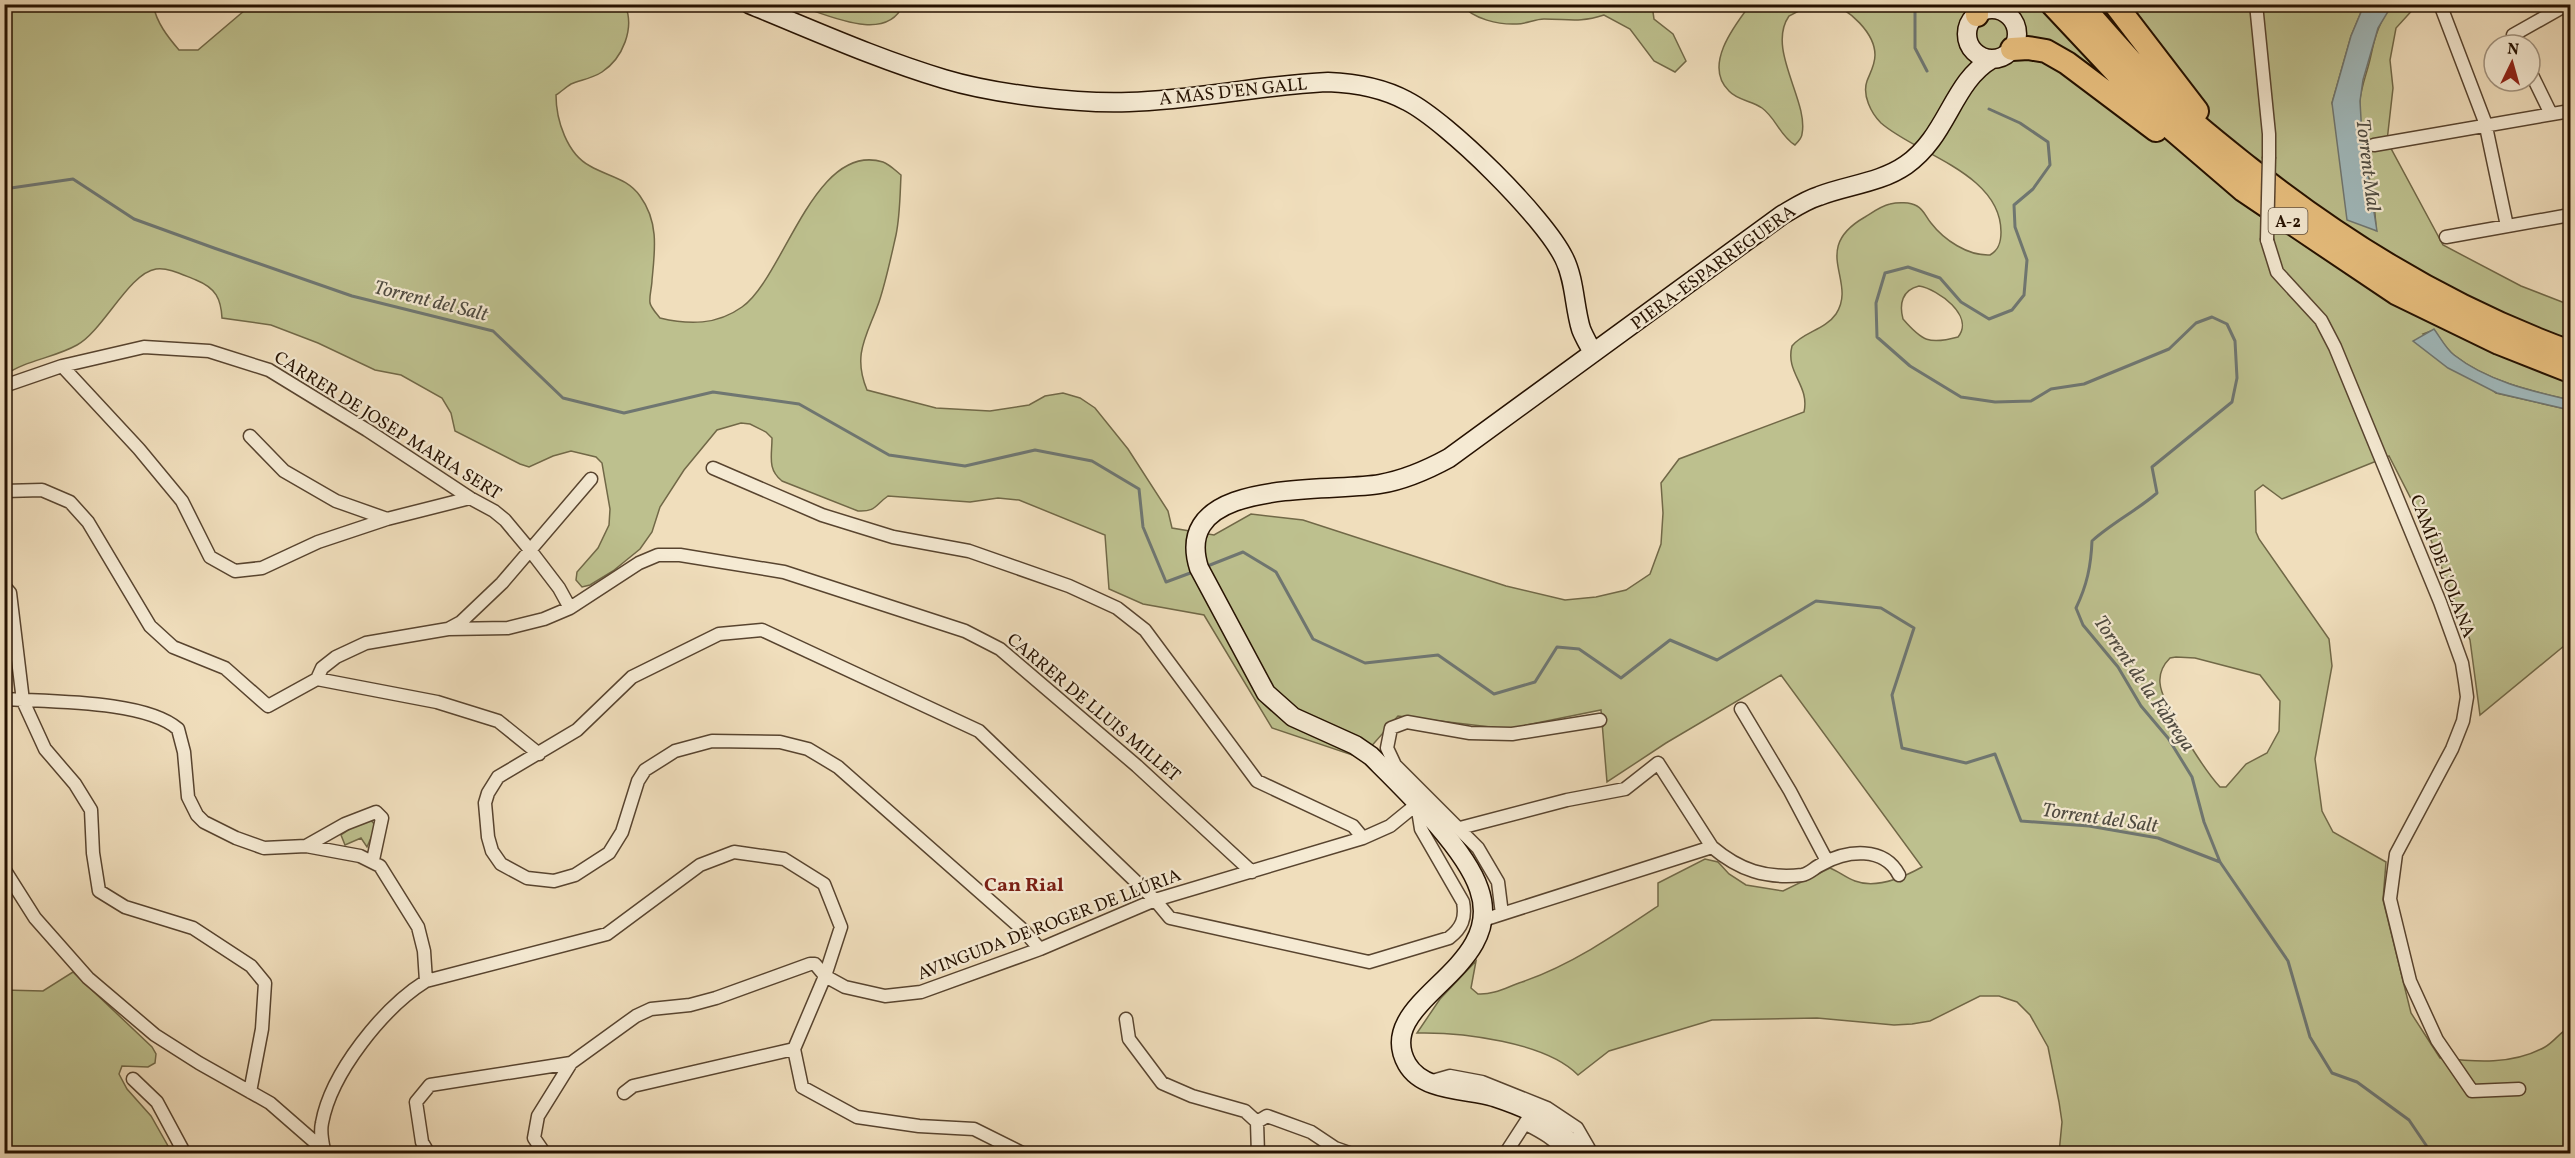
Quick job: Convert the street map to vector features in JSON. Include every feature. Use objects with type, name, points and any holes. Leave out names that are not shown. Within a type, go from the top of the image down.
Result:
[{"type":"highway","name":"A-2","points":[[2052,4],[2158,117],[2243,190],[2396,293],[2499,343],[2571,372]]},
{"type":"highway","name":"A-2","points":[[2080,4],[2164,96],[2220,145],[2305,212],[2360,249],[2445,297],[2571,352]]},
{"type":"highway","points":[[2115,4],[2203,118],[2220,145]]},
{"type":"highway","points":[[2002,54],[2028,48],[2046,51],[2067,63],[2206,168],[2243,190]]},
{"type":"main road","name":"A MAS D'EN GALL","points":[[748,4],[894,63],[947,80],[1006,92],[1064,99],[1128,102],[1328,82],[1353,83],[1406,100],[1427,112],[1485,165],[1540,222],[1564,258],[1575,294],[1581,327],[1593,353]]},
{"type":"main road","name":"PIERA-ESPARREGUERA","points":[[1483,920],[1480,891],[1469,867],[1417,804],[1364,750],[1293,717],[1266,693],[1234,631],[1204,582],[1197,561],[1198,534],[1210,516],[1226,504],[1242,498],[1263,494],[1381,484],[1431,467],[1459,452],[1791,210],[1818,196],[1885,176],[1906,165],[1942,127],[1967,80],[1978,68],[2002,54],[2017,34],[2011,19],[1998,10],[1983,8],[1969,26],[1967,33],[1971,46],[1967,80]]},
{"type":"main road","points":[[1971,46],[1983,57],[2002,54]]},
{"type":"main road","points":[[1483,920],[1474,947],[1464,960],[1417,1006],[1405,1026],[1402,1042],[1407,1064],[1415,1074],[1429,1082],[1493,1097],[1529,1118],[1553,1125],[1579,1154]]},
{"type":"street","name":"CAMÍ DE L'OLANA","points":[[2256,4],[2269,134],[2267,240],[2277,272],[2321,320],[2335,347],[2440,602],[2462,663],[2465,682],[2467,697],[2463,721],[2452,749],[2393,865],[2390,899],[2410,981],[2437,1040],[2472,1091],[2519,1089]]},
{"type":"street","points":[[2440,4],[2486,124],[2507,226]]},
{"type":"street","points":[[2525,33],[2568,4]]},
{"type":"street","points":[[2541,93],[2551,114]]},
{"type":"street","points":[[2374,145],[2571,111]]},
{"type":"street","points":[[2446,237],[2571,215]]},
{"type":"street","name":"CARRER DE JOSEP MARIA SERT","points":[[4,386],[62,366],[144,347],[209,351],[269,370],[494,511],[505,520],[530,550],[559,588],[570,608]]},
{"type":"street","points":[[62,366],[139,449],[182,501],[210,557],[235,571],[262,567],[318,542],[387,519],[470,498]]},
{"type":"street","points":[[250,436],[284,471],[336,501],[387,519]]},
{"type":"street","points":[[713,468],[822,515],[893,537],[969,551],[1069,586],[1117,608],[1146,630],[1257,781],[1353,825],[1363,838]]},
{"type":"street","points":[[448,629],[461,622],[502,583],[591,479]]},
{"type":"street","points":[[4,491],[42,490],[70,502],[88,522],[150,626],[173,647],[225,668],[254,691],[268,706],[317,679],[437,702],[498,721],[539,754]]},
{"type":"street","name":"CARRER DE LLUIS MILLET","points":[[317,679],[322,668],[336,657],[366,643],[448,629],[508,628],[535,622],[570,608],[648,558],[669,554],[784,572],[989,642],[1137,766],[1252,872]]},
{"type":"street","points":[[4,586],[10,593],[23,701],[45,749],[75,784],[91,810],[93,853],[99,891],[125,907],[193,928],[251,966],[266,983],[262,1029],[250,1092]]},
{"type":"street","points":[[1040,949],[1023,930],[838,767],[808,749],[780,742],[712,741],[687,746],[664,756],[645,770],[638,781],[622,832],[609,853],[575,875],[554,881],[540,881],[520,875],[501,864],[492,852],[488,837],[485,803],[498,777],[577,730],[632,677],[719,634],[762,630],[979,731],[1155,900],[1170,918],[1369,962],[1449,938],[1460,930],[1465,914],[1463,902],[1421,829],[1417,804]]},
{"type":"street","points":[[4,699],[106,706],[159,717],[178,729],[184,752],[188,797],[197,815],[204,822],[236,838],[264,848],[306,846],[372,860],[380,866],[418,927],[424,951],[426,981]]},
{"type":"street","points":[[1741,709],[1790,791],[1827,861]]},
{"type":"street","points":[[1502,914],[1498,882],[1478,848],[1395,765],[1387,748],[1391,728],[1407,722],[1470,733],[1512,734],[1600,720]]},
{"type":"street","points":[[1460,828],[1567,800],[1625,789],[1658,763],[1712,847],[1727,860],[1751,872],[1773,877],[1805,875],[1827,861],[1861,852],[1880,856],[1895,867],[1899,875]]},
{"type":"street","name":"AVINGUDA DE ROGER DE LLÚRIA","points":[[571,1063],[636,1016],[651,1009],[690,1005],[716,998],[810,964],[827,970],[845,987],[872,994],[909,995],[1040,949],[1155,900],[1363,838],[1390,826],[1417,804]]},
{"type":"street","points":[[306,846],[345,824],[376,812],[382,818],[372,860]]},
{"type":"street","points":[[1483,920],[1712,847]]},
{"type":"street","points":[[326,1152],[321,1124],[331,1095],[345,1068],[378,1024],[415,988],[426,981],[607,934],[700,865],[734,852],[784,859],[824,884],[840,927],[827,970],[794,1049],[802,1087],[857,1117],[919,1126],[974,1129],[1024,1154]]},
{"type":"street","points":[[4,869],[35,918],[88,978],[154,1035],[270,1103],[326,1152]]},
{"type":"street","points":[[1126,1019],[1129,1039],[1162,1083],[1192,1096],[1245,1111],[1257,1122],[1258,1154]]},
{"type":"street","points":[[624,1093],[633,1086],[794,1049]]},
{"type":"street","points":[[429,1154],[422,1142],[416,1102],[430,1085],[571,1063]]},
{"type":"street","points":[[545,1154],[534,1138],[538,1116],[571,1063]]},
{"type":"street","points":[[1429,1082],[1450,1076],[1482,1082],[1547,1108],[1577,1128],[1592,1154]]},
{"type":"street","points":[[133,1078],[157,1102],[185,1154]]},
{"type":"street","points":[[1257,1122],[1267,1116],[1282,1121],[1311,1132],[1334,1151],[1352,1154]]},
{"type":"street","points":[[1505,1154],[1529,1118],[1537,1130],[1561,1148],[1565,1154]]},
{"type":"green space","points":[[903,4],[895,17],[883,23],[869,25],[838,19],[796,5]]},
{"type":"green space","points":[[5,5],[153,5],[163,29],[179,50],[198,50],[251,5],[625,5],[629,23],[621,51],[602,72],[571,84],[556,95],[558,115],[569,145],[582,161],[629,185],[646,206],[654,236],[650,303],[660,318],[682,322],[702,322],[723,317],[742,307],[757,292],[819,191],[838,172],[859,161],[883,162],[901,175],[900,205],[886,277],[861,355],[861,366],[867,390],[936,408],[990,411],[1029,405],[1045,396],[1063,393],[1080,398],[1095,408],[1128,449],[1168,511],[1172,528],[1214,535],[1251,514],[1303,520],[1506,586],[1565,600],[1596,597],[1626,590],[1650,574],[1661,544],[1663,513],[1661,483],[1679,459],[1804,412],[1804,394],[1792,364],[1792,346],[1802,337],[1826,324],[1836,314],[1841,302],[1842,289],[1837,253],[1840,241],[1849,229],[1883,206],[1907,203],[1919,208],[1943,235],[1965,250],[1990,255],[1999,245],[2001,232],[1997,212],[1987,194],[1954,167],[1896,134],[1881,123],[1874,114],[1868,104],[1866,92],[1867,81],[1875,59],[1871,39],[1866,30],[1852,16],[1829,5],[2364,5],[2351,36],[2332,103],[2376,231],[2373,198],[2361,132],[2361,93],[2376,35],[2388,11],[2392,5],[2417,5],[2396,28],[2390,60],[2393,88],[2387,141],[2443,245],[2521,286],[2570,305],[2570,400],[2525,389],[2481,372],[2454,355],[2434,330],[2423,334],[2496,393],[2570,410],[2570,641],[2480,715],[2470,640],[2427,530],[2389,456],[2282,499],[2263,485],[2255,491],[2256,532],[2329,639],[2332,666],[2315,759],[2322,811],[2333,832],[2386,862],[2383,900],[2411,1013],[2440,1058],[2494,1061],[2520,1057],[2545,1047],[2570,1027],[2570,1153],[2059,1153],[2062,1122],[2048,1047],[2030,1015],[2017,1002],[1999,996],[1980,996],[1930,1021],[1912,1024],[1894,1025],[1817,1018],[1712,1020],[1609,1051],[1578,1075],[1546,1054],[1502,1041],[1456,1034],[1417,1033],[1440,999],[1476,961],[1471,988],[1478,994],[1495,992],[1558,967],[1626,928],[1658,906],[1658,883],[1705,859],[1718,862],[1729,874],[1746,885],[1783,891],[1830,868],[1855,881],[1872,884],[1907,875],[1922,867],[1781,675],[1666,743],[1607,782],[1601,710],[1507,729],[1398,716],[1361,758],[1272,728],[1204,615],[1143,604],[1109,589],[1105,535],[1019,500],[998,498],[970,502],[888,496],[872,509],[858,511],[782,481],[772,467],[772,438],[766,432],[750,424],[741,423],[717,430],[684,470],[660,507],[652,532],[640,549],[613,571],[590,585],[582,587],[576,580],[577,572],[598,548],[609,525],[610,509],[602,463],[596,457],[571,451],[529,467],[520,464],[455,431],[451,413],[442,398],[401,375],[375,370],[318,343],[271,325],[222,318],[219,300],[213,291],[203,283],[177,272],[156,269],[146,273],[126,291],[87,338],[77,345],[5,375]],"holes":[[[1919,286],[1936,292],[1958,312],[1962,321],[1962,329],[1958,337],[1933,341],[1921,336],[1903,319],[1901,308],[1903,298],[1905,294]],[[2170,658],[2195,658],[2260,675],[2280,701],[2279,731],[2267,753],[2246,764],[2226,787],[2220,787],[2204,767],[2175,720],[2162,693],[2160,683],[2162,669]]]},
{"type":"green space","points":[[1462,5],[1652,5],[1654,19],[1673,34],[1686,61],[1675,72],[1654,61],[1630,29],[1604,15],[1581,20],[1544,19],[1510,24],[1479,17]]},
{"type":"green space","points":[[1750,5],[1810,5],[1789,16],[1783,29],[1782,44],[1785,59],[1803,121],[1802,135],[1795,145],[1785,137],[1767,112],[1732,94],[1722,81],[1719,70],[1724,46]]},
{"type":"green space","points":[[368,817],[376,826],[367,847],[361,838],[345,845],[341,835]]},
{"type":"green space","points":[[73,972],[152,1047],[156,1054],[155,1063],[148,1067],[122,1066],[119,1074],[127,1089],[151,1116],[172,1153],[5,1153],[4,990],[43,991]]},
{"type":"water","points":[[2364,5],[2392,5],[2378,28],[2363,80],[2360,101],[2362,136],[2377,231],[2347,220],[2332,103],[2351,36]]},
{"type":"water","points":[[2434,329],[2451,352],[2467,364],[2510,384],[2570,400],[2570,410],[2497,393],[2448,368],[2413,341]]},
{"type":"waterway","name":"Torrent de la Fàbrega","points":[[1915,4],[1915,48],[1927,71]]},
{"type":"waterway","name":"Torrent de la Fàbrega","points":[[1989,109],[2020,123],[2048,142],[2050,165],[2033,189],[2014,205],[2015,227],[2027,260],[2024,295],[2012,310],[1989,319],[1961,302],[1940,278],[1908,267],[1885,273],[1876,303],[1877,337],[1910,366],[1961,397],[1995,402],[2031,401],[2051,389],[2084,384],[2169,349],[2196,323],[2212,317],[2227,324],[2235,341],[2237,378],[2232,402],[2152,467],[2157,493],[2092,541],[2088,575],[2076,608],[2083,625],[2118,667],[2141,706],[2168,738],[2192,777],[2204,822],[2220,862],[2288,961],[2310,1037],[2332,1073],[2357,1082],[2409,1120],[2432,1154]]},
{"type":"waterway","name":"Torrent del Salt","points":[[4,189],[73,179],[134,219],[214,248],[352,296],[493,331],[563,398],[624,413],[713,392],[799,404],[889,455],[965,466],[1035,450],[1092,461],[1139,489],[1143,527],[1166,582],[1193,572]]},
{"type":"waterway","name":"Torrent del Salt","points":[[1205,567],[1243,552],[1276,572],[1313,639],[1365,663],[1438,655],[1494,694],[1535,682],[1557,647],[1579,649],[1621,678],[1670,640],[1717,660],[1816,601],[1881,608],[1914,628],[1892,695],[1902,748],[1966,763],[1995,754],[2021,821],[2089,826],[2158,838],[2220,862]]},
{"type":"district","name":"Can Rial","points":[[1024,884]]},
{"type":"water label","name":"Torrent Mal","points":[[2369,165]]}]
